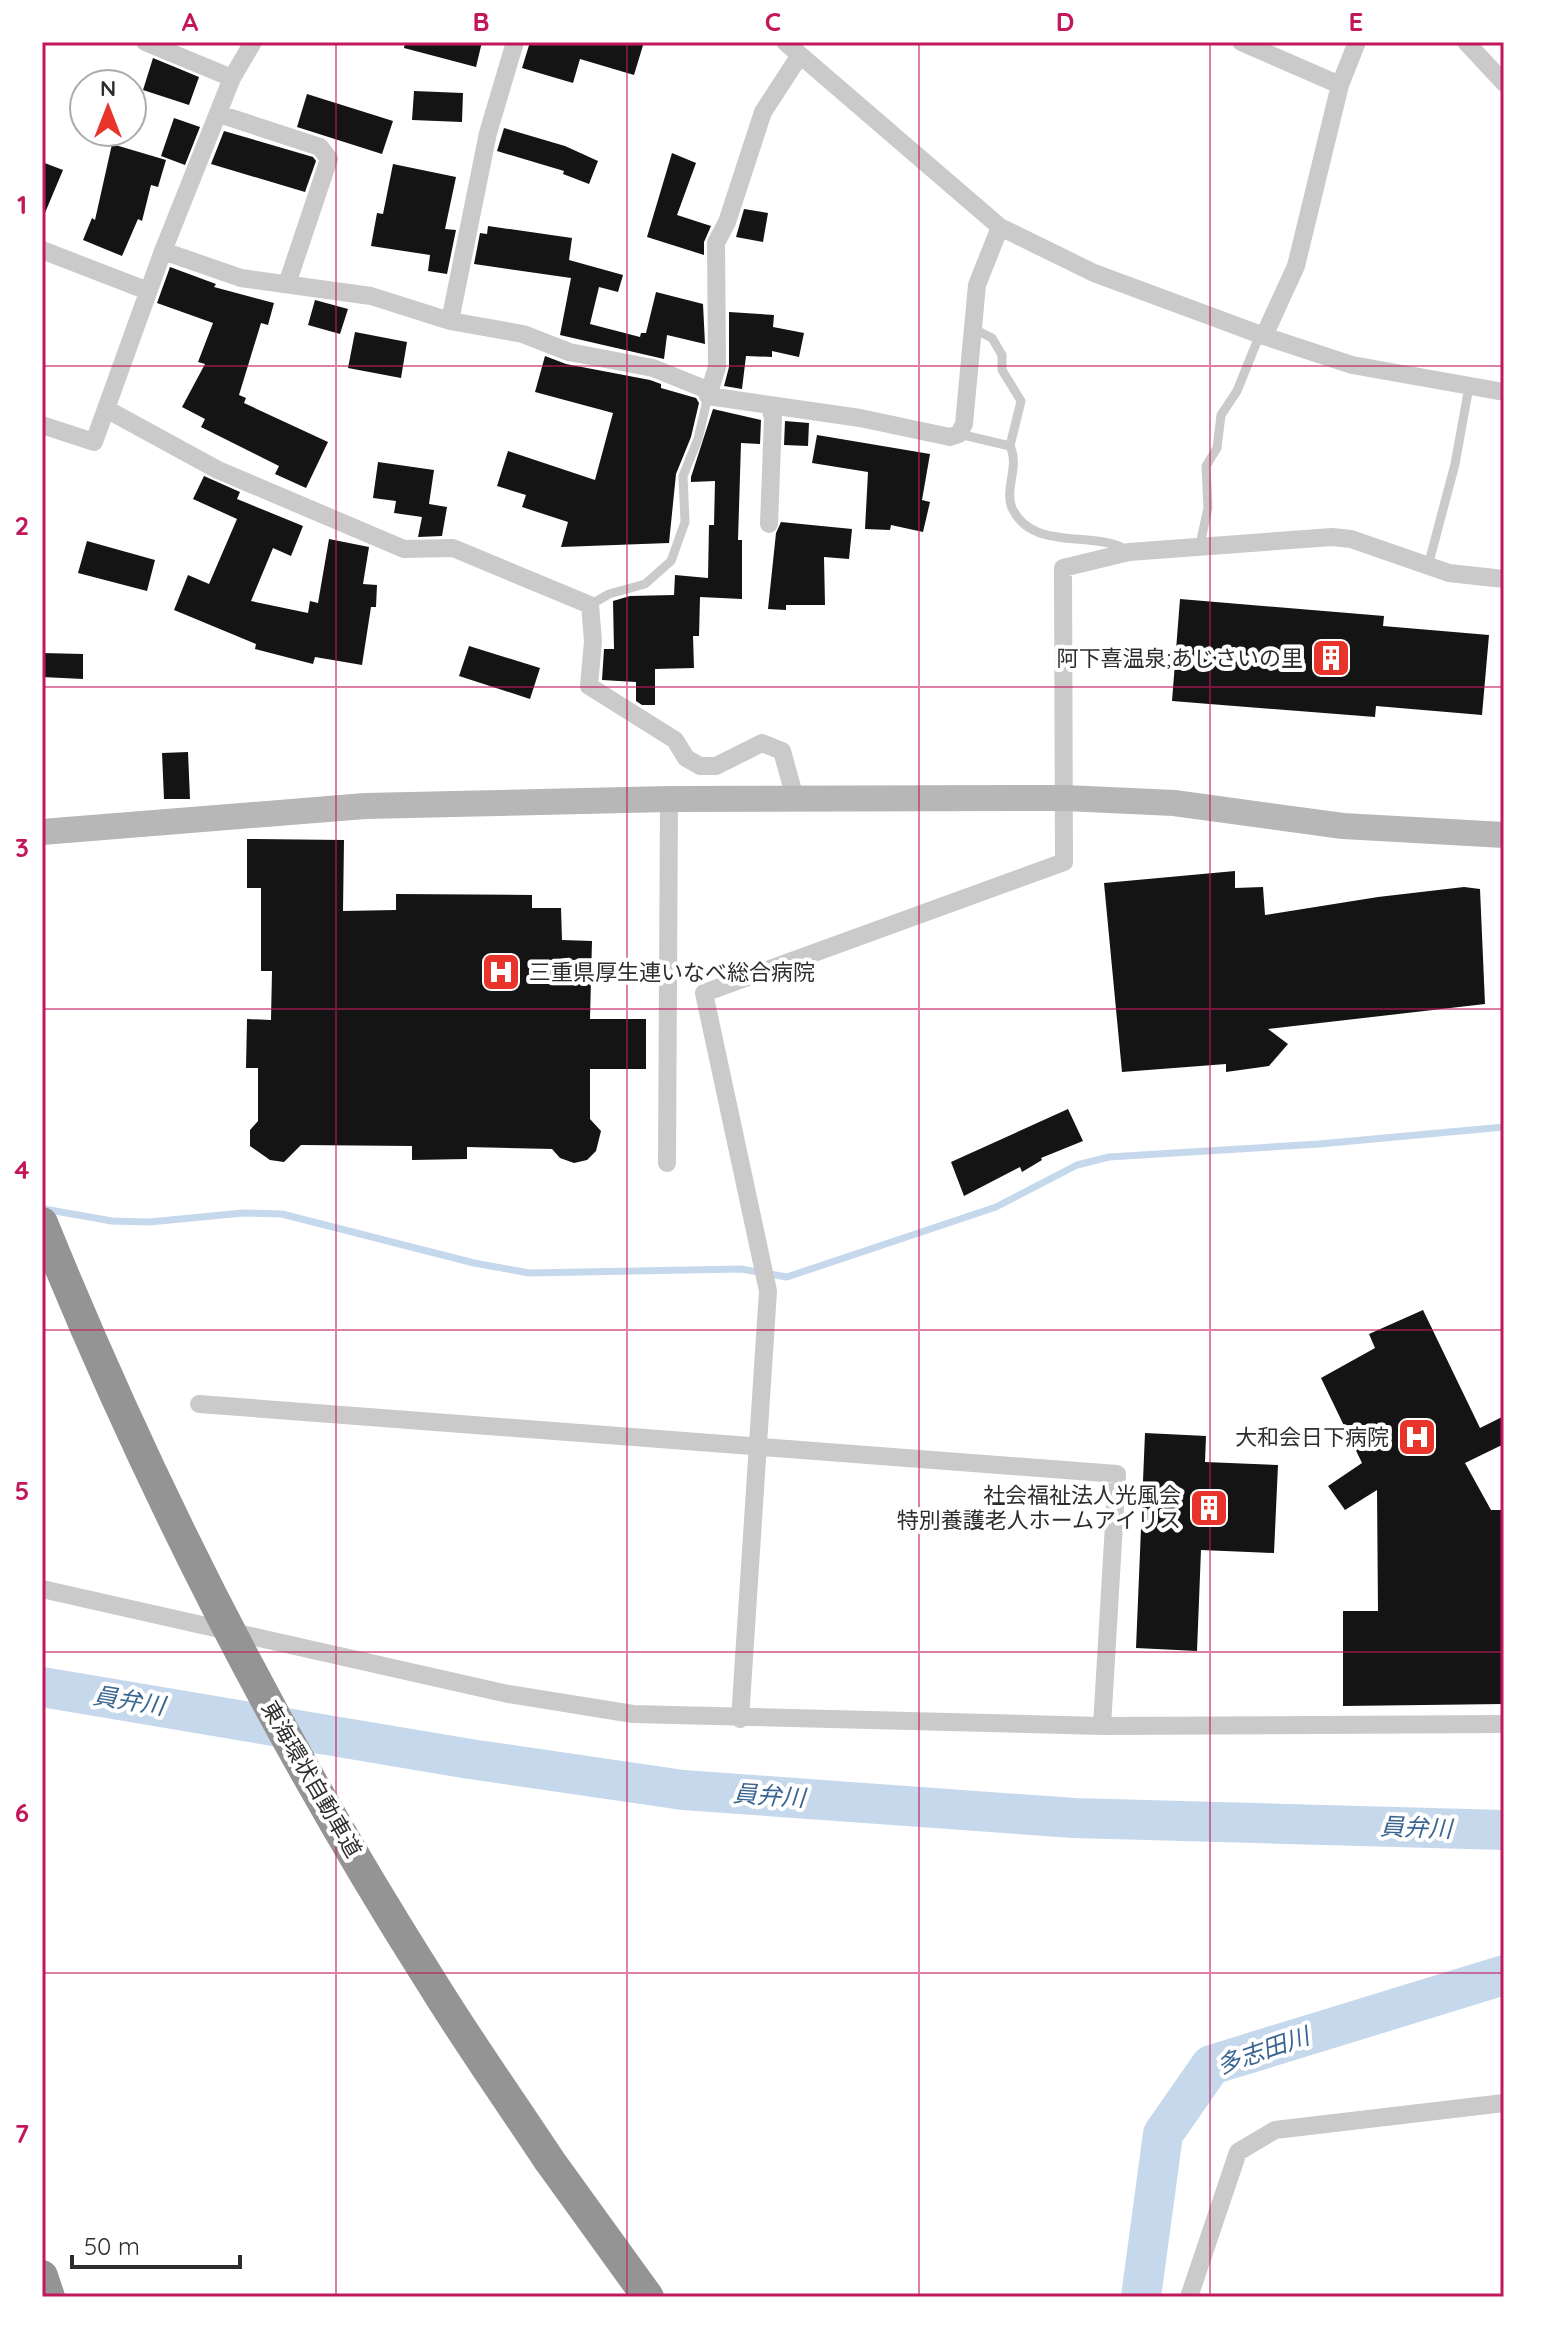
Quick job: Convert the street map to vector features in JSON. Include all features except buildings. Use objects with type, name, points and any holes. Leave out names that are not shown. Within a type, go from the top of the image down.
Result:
[{"type":"highway","name":"東海環状自動車道","points":[[42,1223],[165,1503],[316,1789],[431,1982],[549,2160],[648,2297]]},
{"type":"highway","points":[[42,2276],[49,2297]]},
{"type":"street","points":[[145,42],[232,78]]},
{"type":"street","points":[[42,425],[94,442],[163,251],[232,78],[253,42]]},
{"type":"street","points":[[450,321],[488,133],[515,42]]},
{"type":"street","points":[[1241,42],[1340,85]]},
{"type":"street","points":[[1262,335],[1296,266],[1340,85],[1357,42]]},
{"type":"street","points":[[1466,42],[1504,83]]},
{"type":"street","points":[[709,393],[717,367],[716,243],[727,222],[763,112],[792,46],[1000,227],[1094,273],[1352,365],[1504,392]]},
{"type":"street","points":[[219,114],[320,147],[329,159],[287,284]]},
{"type":"street","points":[[163,251],[241,278],[371,296],[450,321],[523,334],[569,352],[653,368],[709,393],[770,407],[860,418],[950,437],[959,434],[964,424],[980,273],[1000,227]]},
{"type":"street","points":[[42,250],[148,291]]},
{"type":"street","points":[[769,524],[773,418],[770,407]]},
{"type":"street","points":[[108,410],[218,470],[404,549],[453,548],[590,605],[593,641],[589,686],[675,740],[686,758],[700,766],[716,766],[762,743],[782,751],[795,798]]},
{"type":"street","points":[[740,1719],[768,1291],[704,993],[1064,862],[1063,568],[1129,552],[1199,550],[1332,537],[1351,539],[1449,573],[1504,579]]},
{"type":"street","points":[[42,832],[321,808],[669,799],[1065,798],[1174,803],[1343,826],[1504,835]]},
{"type":"street","points":[[667,1163],[669,799]]},
{"type":"street","points":[[199,1404],[1117,1474],[1102,1726]]},
{"type":"street","points":[[42,1589],[508,1694],[633,1714],[740,1719],[856,1717],[1102,1726],[1504,1724]]},
{"type":"street","points":[[1189,2297],[1238,2152],[1275,2130],[1504,2103]]},
{"type":"lane","points":[[974,329],[992,338],[1002,355],[1002,370],[1021,401],[1010,446],[1014,460],[1010,504],[1017,516],[1042,534],[1114,542],[1129,552]]},
{"type":"lane","points":[[1199,550],[1208,508],[1206,466],[1217,448],[1221,415],[1237,391],[1262,335]]},
{"type":"lane","points":[[1428,566],[1455,464],[1469,387]]},
{"type":"lane","points":[[590,605],[609,594],[645,584],[671,561],[685,522],[683,476],[698,439],[709,393]]},
{"type":"lane","points":[[959,434],[994,439],[1010,446]]},
{"type":"waterway","points":[[44,1209],[112,1221],[149,1222],[243,1213],[282,1214],[474,1263],[529,1273],[741,1269],[787,1277],[996,1207],[1077,1165],[1109,1157],[1319,1144],[1504,1127]]},
{"type":"waterway","name":"員弁川","points":[[42,1687],[470,1759],[683,1790],[1074,1818],[1504,1830]]},
{"type":"waterway","name":"多志田川","points":[[1141,2297],[1163,2134],[1211,2065],[1504,1975]]},
{"type":"place","name":"阿下喜温泉;あじさいの里","points":[[1331,658]]},
{"type":"place","name":"三重県厚生連いなべ総合病院","points":[[501,972]]},
{"type":"place","name":"大和会日下病院","points":[[1417,1437]]},
{"type":"place","name":"社会福祉法人光風会 特別養護老人ホームアイリス","points":[[1209,1508]]}]
